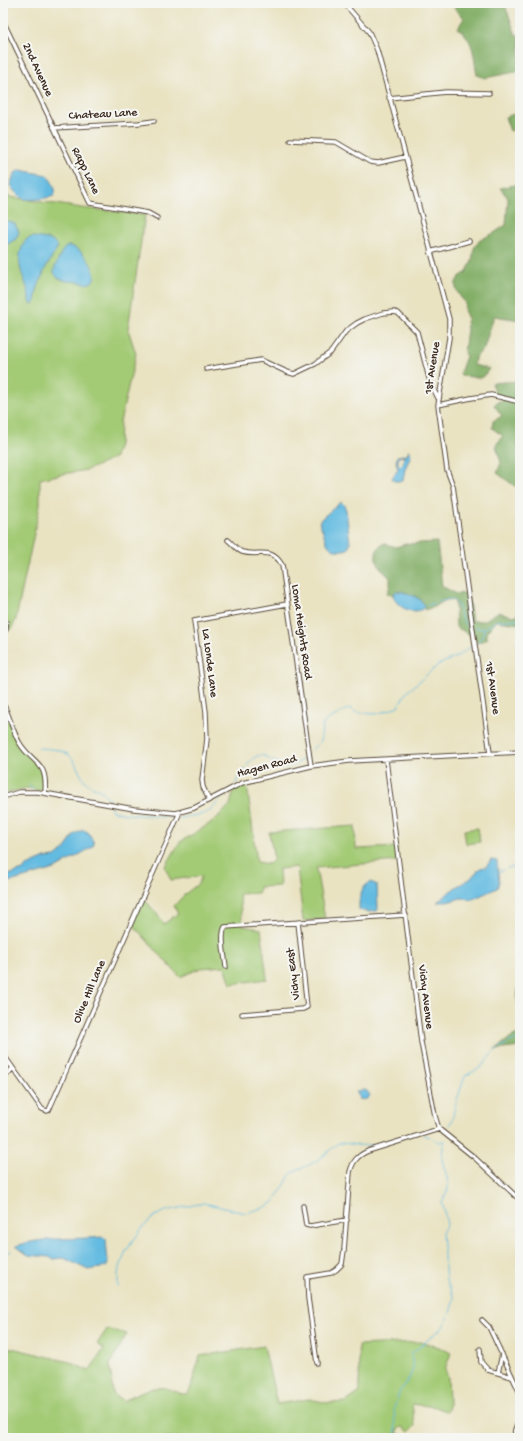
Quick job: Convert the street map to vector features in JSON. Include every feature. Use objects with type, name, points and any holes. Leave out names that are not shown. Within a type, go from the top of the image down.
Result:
[{"type":"street","name":"1st Avenue","points":[[344,3],[362,23],[373,40],[449,325],[438,405],[447,470],[453,486],[490,753]]},
{"type":"street","name":"2nd Avenue","points":[[3,23],[54,128]]},
{"type":"street","points":[[389,98],[446,92],[489,93]]},
{"type":"street","name":"Chateau Lane","points":[[54,128],[154,121]]},
{"type":"street","name":"Rapp Lane","points":[[54,128],[90,203],[148,213],[157,218]]},
{"type":"street","points":[[290,140],[336,142],[370,162],[375,163],[405,157]]},
{"type":"street","points":[[430,252],[469,241]]},
{"type":"street","points":[[206,369],[261,360],[294,374],[315,364],[331,352],[346,331],[357,323],[383,313],[394,312],[398,313],[417,332],[429,378],[438,398]]},
{"type":"street","points":[[438,405],[491,395],[520,402]]},
{"type":"street","name":"Loma Heights Road","points":[[228,540],[242,552],[271,553],[278,557],[282,565],[311,766]]},
{"type":"street","name":"La Londe Lane","points":[[209,800],[203,787],[202,780],[207,739],[206,712],[194,621],[287,604]]},
{"type":"street","points":[[3,616],[7,626],[3,634]]},
{"type":"street","points":[[3,704],[9,715],[19,742],[26,752],[38,761],[42,769],[45,780],[45,793]]},
{"type":"street","name":"Hagen Road","points":[[3,797],[19,792],[30,791],[134,809],[172,813],[194,808],[242,783],[311,766],[329,763],[520,752]]},
{"type":"street","name":"Vichy Avenue","points":[[386,760],[421,1042],[435,1116],[439,1129]]},
{"type":"street","name":"Olive Hill Lane","points":[[3,1054],[42,1109],[47,1111],[49,1110],[180,812]]},
{"type":"street","points":[[226,968],[223,936],[223,930],[225,927],[406,915]]},
{"type":"street","name":"Vichy East","points":[[242,1014],[303,1009],[307,1007],[298,922]]},
{"type":"street","points":[[3,1079],[13,1068]]},
{"type":"street","points":[[317,1363],[308,1298],[307,1277],[331,1273],[342,1264],[344,1255],[350,1172],[356,1158],[368,1151],[439,1129],[475,1158],[520,1200]]},
{"type":"street","points":[[303,1206],[306,1225],[310,1226],[347,1220]]},
{"type":"street","points":[[482,1320],[489,1327],[520,1393]]},
{"type":"street","points":[[480,1349],[481,1362],[484,1367],[488,1370],[512,1377]]},
{"type":"street","points":[[498,1373],[502,1354]]},
{"type":"street","points":[[517,1438],[514,1432],[520,1421]]},
{"type":"green space","points":[[453,3],[507,3],[506,8],[516,35],[520,35],[520,71],[485,78],[477,75],[474,55],[468,38],[458,28],[464,18],[455,9]]},
{"type":"green space","points":[[520,112],[520,128],[510,131],[505,117]]},
{"type":"green space","points":[[520,184],[520,320],[494,316],[484,348],[475,358],[474,365],[489,369],[482,378],[462,376],[460,373],[466,356],[464,353],[467,329],[466,321],[468,319],[464,310],[465,302],[457,290],[456,283],[461,276],[466,273],[472,261],[474,248],[480,240],[506,225],[508,198],[500,188]]},
{"type":"green space","points":[[3,196],[82,208],[145,215],[128,329],[136,354],[120,422],[119,445],[115,457],[87,470],[40,479],[40,504],[16,619],[11,628],[3,633]]},
{"type":"green space","points":[[520,379],[520,490],[497,473],[501,463],[496,445],[503,436],[492,428],[493,421],[502,416],[494,405],[497,402],[506,399],[492,394],[495,391],[492,383],[518,381]]},
{"type":"green space","points":[[437,542],[442,586],[456,594],[468,593],[472,621],[484,621],[498,612],[513,616],[520,614],[520,624],[497,621],[487,631],[487,639],[477,643],[474,637],[456,627],[455,602],[452,600],[447,600],[425,610],[422,602],[411,595],[403,592],[395,593],[393,595],[387,593],[390,586],[390,578],[382,570],[377,561],[376,552],[379,548],[384,543],[396,547],[405,544]]},
{"type":"green space","points":[[3,709],[20,747],[38,763],[42,771],[43,791],[27,788],[3,794]]},
{"type":"green space","points":[[247,785],[257,862],[269,864],[274,859],[269,832],[355,826],[356,849],[397,847],[397,861],[316,868],[325,919],[303,921],[297,867],[279,869],[280,886],[259,887],[259,893],[239,894],[243,926],[261,929],[267,979],[231,984],[225,966],[201,968],[180,977],[134,926],[136,912],[144,899],[164,924],[178,913],[174,906],[185,894],[198,884],[202,876],[171,880],[165,867],[180,842],[214,821],[230,805],[234,789]]},
{"type":"green space","points":[[478,828],[480,842],[466,844],[464,830]]},
{"type":"green space","points":[[520,981],[520,1015],[517,998]]},
{"type":"green space","points":[[520,1033],[520,1047],[495,1050],[511,1037]]},
{"type":"green space","points":[[107,1329],[127,1334],[110,1364],[113,1394],[124,1401],[139,1392],[152,1388],[163,1388],[187,1394],[190,1390],[200,1356],[264,1346],[277,1404],[309,1399],[328,1403],[346,1402],[360,1392],[358,1345],[421,1342],[439,1347],[451,1353],[445,1369],[448,1378],[449,1406],[447,1412],[436,1407],[412,1404],[415,1426],[409,1432],[403,1427],[399,1428],[397,1433],[400,1434],[399,1438],[3,1438],[3,1346],[70,1362],[89,1371],[104,1349],[97,1344]]},
{"type":"water","points":[[20,170],[47,175],[55,187],[54,196],[31,200],[20,197],[10,185],[15,173]]},
{"type":"water","points":[[3,219],[15,224],[19,232],[16,239],[3,247]]},
{"type":"water","points":[[35,237],[51,240],[58,247],[45,269],[37,290],[35,302],[33,304],[29,302],[29,295],[19,261],[20,253],[25,241],[29,238]]},
{"type":"water","points":[[68,246],[74,247],[90,262],[93,269],[94,280],[90,283],[86,284],[64,281],[55,274],[54,269],[61,253],[64,248]]},
{"type":"water","points":[[409,449],[411,455],[405,469],[403,481],[394,481],[392,478],[398,469],[396,462],[397,456],[403,455],[403,457],[400,456],[398,458],[398,465],[400,466],[403,463],[404,455],[407,455]]},
{"type":"water","points":[[341,502],[346,510],[350,543],[348,549],[335,550],[328,544],[319,522]]},
{"type":"water","points":[[396,591],[408,593],[415,597],[424,604],[424,608],[415,611],[405,609],[394,599],[393,594]]},
{"type":"water","points":[[83,830],[88,832],[94,843],[89,849],[55,869],[13,881],[3,882],[3,877],[23,870],[27,866],[45,858],[55,857],[64,850],[75,834]]},
{"type":"water","points":[[491,860],[497,861],[499,882],[497,888],[473,899],[461,898],[447,902],[437,902],[456,887],[470,879],[480,868],[486,867]]},
{"type":"water","points":[[371,882],[377,885],[378,909],[377,911],[365,912],[359,909],[360,897],[364,887]]},
{"type":"water","points":[[366,1090],[370,1095],[369,1097],[363,1100],[359,1099],[356,1091]]},
{"type":"water","points":[[103,1237],[106,1239],[108,1264],[106,1267],[88,1270],[64,1258],[53,1259],[49,1257],[28,1255],[16,1246],[37,1241]]},
{"type":"waterway","points":[[424,606],[449,599],[453,600],[458,606],[464,622],[466,625],[470,626]]},
{"type":"waterway","points":[[475,627],[484,629],[497,621],[520,619]]},
{"type":"waterway","points":[[477,643],[482,637],[484,630]]},
{"type":"waterway","points":[[311,750],[320,742],[323,724],[329,719],[350,708],[355,712],[375,714],[398,706],[406,693],[438,665],[458,656],[473,645]]},
{"type":"waterway","points":[[38,748],[59,750],[69,755],[75,762],[85,781],[102,791],[110,803]]},
{"type":"waterway","points":[[235,784],[247,765],[255,757],[260,755],[265,756],[284,767],[299,762],[307,755]]},
{"type":"waterway","points":[[29,785],[33,790]]},
{"type":"waterway","points":[[34,793],[37,797]]},
{"type":"waterway","points":[[180,818],[203,814],[210,811],[226,793]]},
{"type":"waterway","points":[[111,807],[112,811],[126,814],[176,818]]},
{"type":"waterway","points":[[507,868],[520,866]]},
{"type":"waterway","points":[[498,872],[503,870]]},
{"type":"waterway","points":[[449,1125],[452,1121],[455,1106],[465,1076],[480,1068],[495,1050],[520,1037]]},
{"type":"waterway","points":[[377,1145],[416,1133]]},
{"type":"waterway","points":[[423,1135],[430,1137]]},
{"type":"waterway","points":[[390,1438],[396,1435],[394,1408],[400,1391],[410,1377],[413,1367],[411,1354],[443,1327],[450,1313],[454,1298],[446,1280],[442,1233],[447,1224],[442,1202],[448,1189],[447,1177],[442,1160],[443,1145],[445,1141],[438,1142],[434,1139]]},
{"type":"waterway","points":[[118,1287],[118,1273],[126,1251],[142,1228],[155,1216],[165,1211],[204,1203],[245,1213],[263,1208],[273,1203],[290,1175],[296,1170],[320,1159],[338,1143],[364,1146],[372,1145]]},
{"type":"waterway","points":[[3,1254],[11,1251]]}]
